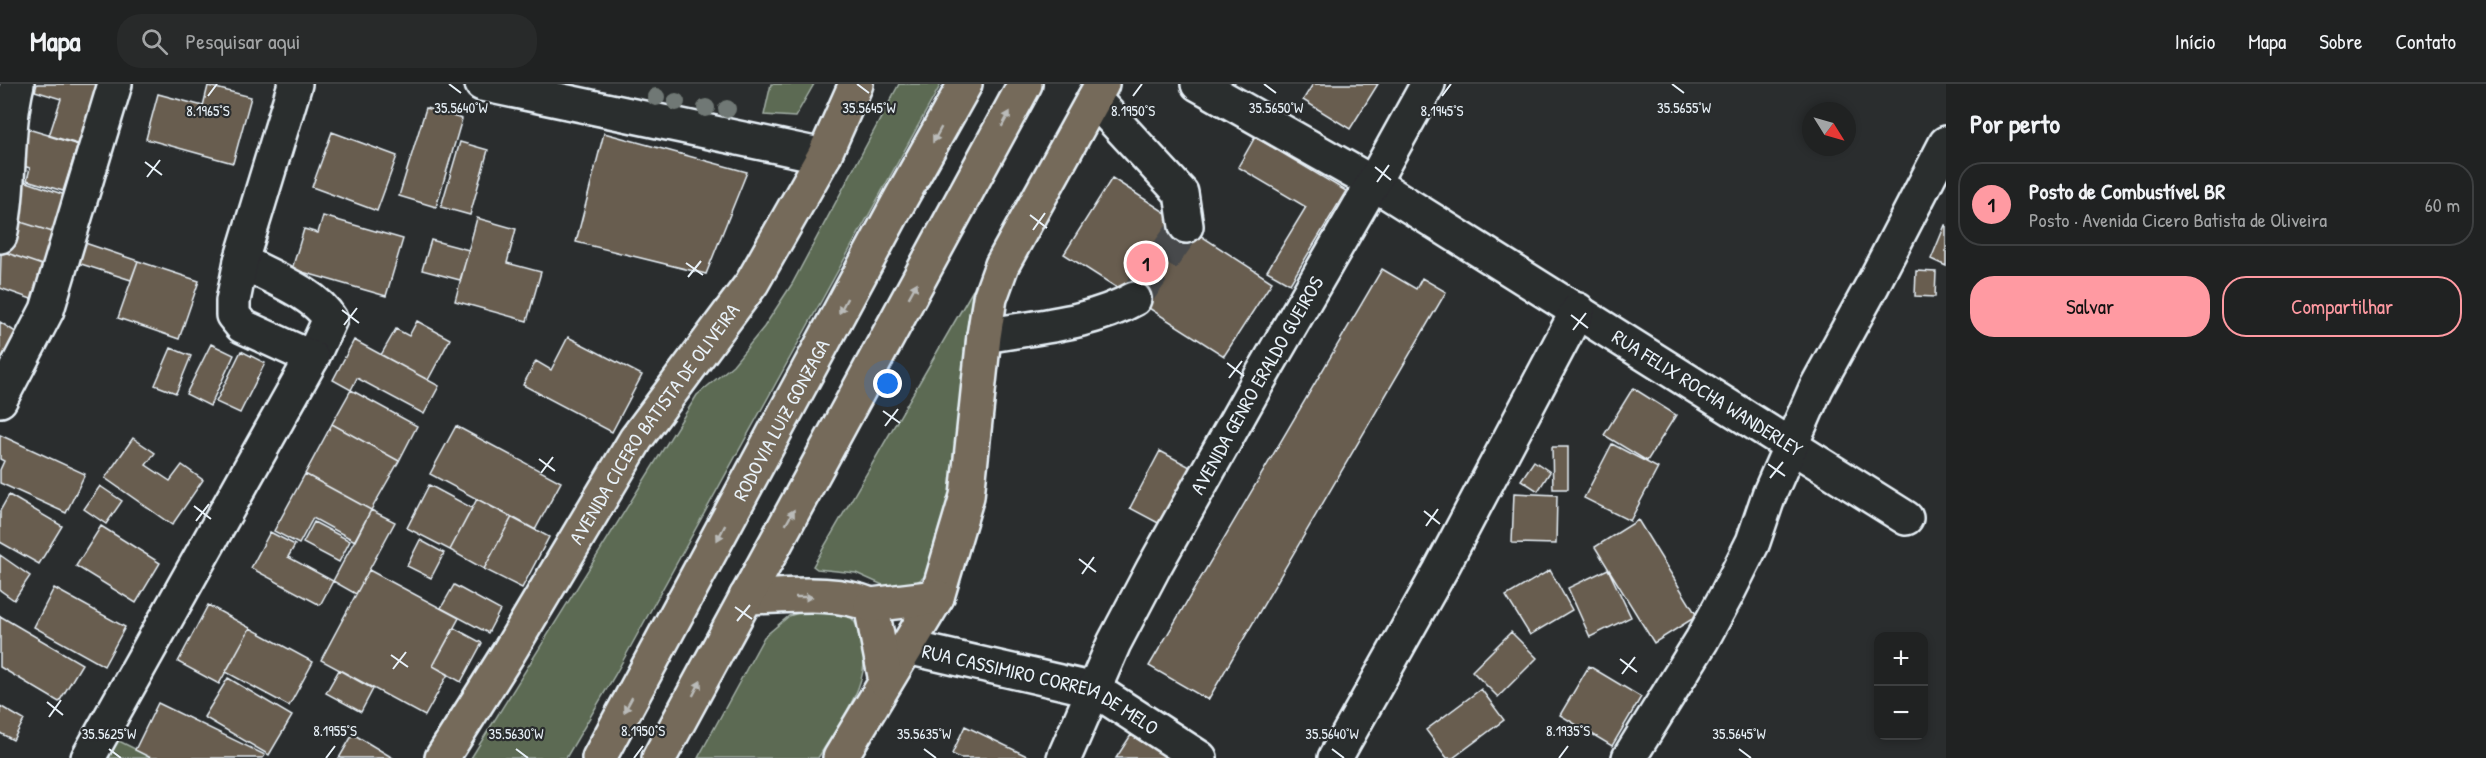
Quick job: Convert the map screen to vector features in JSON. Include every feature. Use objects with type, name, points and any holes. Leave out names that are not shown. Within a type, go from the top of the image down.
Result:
[{"type":"main road","name":"AVENIDA CICERO BATISTA DE OLIVEIRA","points":[[442,758],[509,652],[636,439],[752,284],[825,156],[856,84]]},
{"type":"main road","name":"RODOVIA LUIZ GONZAGA","points":[[599,758],[901,198],[965,84]]},
{"type":"main road","points":[[659,758],[1025,84]]},
{"type":"main road","points":[[840,758],[937,597],[967,496],[990,298],[1002,265],[1098,91]]},
{"type":"main road","points":[[746,597],[836,595],[871,605],[937,597]]},
{"type":"main road","points":[[871,605],[886,681]]},
{"type":"street","points":[[0,236],[6,212],[7,159],[17,84]]},
{"type":"street","points":[[0,400],[47,310],[116,84]]},
{"type":"street","points":[[295,84],[241,261],[233,301],[233,315],[242,326],[312,358]]},
{"type":"street","points":[[482,84],[825,156]]},
{"type":"street","name":"RUA FELIX ROCHA WANDERLEY","points":[[1198,84],[1373,183],[1906,518]]},
{"type":"street","name":"AVENIDA GENRO ERALDO GUEIROS","points":[[1064,758],[1114,643],[1153,569],[1428,84]]},
{"type":"street","points":[[1098,91],[1181,193],[1186,226]]},
{"type":"street","points":[[1629,758],[1702,640],[1727,594],[1753,542],[1790,445],[1816,388],[1946,143]]},
{"type":"street","points":[[88,758],[312,358],[330,319],[318,303],[241,261]]},
{"type":"street","points":[[984,336],[1072,320],[1119,307],[1134,299]]},
{"type":"street","points":[[1335,758],[1440,571],[1578,310]]},
{"type":"street","name":"RUA CASSIMIRO CORREIA DE MELO","points":[[907,646],[1095,690],[1200,758]]},
{"type":"green space","points":[[771,84],[814,84],[795,117],[764,115]]},
{"type":"green space","points":[[899,84],[941,84],[615,675],[566,758],[471,758],[697,395],[733,365],[764,327],[792,284]]},
{"type":"green space","points":[[973,290],[965,342],[960,446],[945,532],[924,577],[909,587],[887,587],[856,573],[817,569],[813,566]]},
{"type":"green space","points":[[814,608],[834,608],[848,614],[857,627],[864,647],[861,681],[846,713],[818,758],[698,758],[764,637],[789,616]]},
{"type":"green space","points":[[117,740],[153,758],[108,758]]},
{"type":"building","points":[[37,84],[99,84],[88,148],[49,136],[61,99],[35,91]]},
{"type":"building","points":[[1313,84],[1378,84],[1350,129],[1303,100]]},
{"type":"building","points":[[208,86],[251,97],[233,163],[146,139],[158,94],[203,106]]},
{"type":"building","points":[[426,108],[462,119],[436,207],[399,196]]},
{"type":"building","points":[[28,129],[78,144],[63,191],[27,180],[30,168],[17,164]]},
{"type":"building","points":[[332,132],[397,156],[377,211],[312,187]]},
{"type":"building","points":[[604,133],[747,172],[706,274],[576,242]]},
{"type":"building","points":[[1255,137],[1346,191],[1290,284],[1267,271],[1306,207],[1238,167]]},
{"type":"building","points":[[460,142],[488,150],[470,215],[441,207]]},
{"type":"building","points":[[1112,178],[1272,282],[1224,356],[1064,254]]},
{"type":"building","points":[[24,181],[71,197],[59,234],[11,219]]},
{"type":"building","points":[[323,216],[403,239],[386,296],[292,269],[304,229],[318,233]]},
{"type":"building","points":[[477,218],[516,229],[507,263],[541,272],[527,321],[455,301]]},
{"type":"building","points":[[11,219],[59,234],[48,267],[1,251]]},
{"type":"building","points":[[1946,225],[1946,266],[1931,259]]},
{"type":"building","points":[[431,240],[469,250],[460,280],[422,270]]},
{"type":"building","points":[[85,243],[138,261],[131,280],[78,263]]},
{"type":"building","points":[[1,251],[48,267],[37,301],[0,288]]},
{"type":"building","points":[[138,261],[199,281],[179,339],[118,318]]},
{"type":"building","points":[[1382,269],[1416,289],[1422,278],[1446,292],[1208,700],[1149,666]]},
{"type":"building","points":[[1916,271],[1936,272],[1935,297],[1915,296]]},
{"type":"building","points":[[417,321],[450,339],[428,380],[381,355],[396,329],[409,336]]},
{"type":"building","points":[[0,322],[25,338],[0,377]]},
{"type":"building","points":[[568,337],[642,375],[612,432],[523,385],[536,361],[551,370]]},
{"type":"building","points":[[354,340],[439,386],[424,414],[357,378],[351,390],[333,380]]},
{"type":"building","points":[[211,344],[234,355],[210,406],[186,394]]},
{"type":"building","points":[[171,348],[191,356],[176,393],[155,385]]},
{"type":"building","points":[[241,351],[265,363],[240,413],[216,402]]},
{"type":"building","points":[[1633,388],[1676,415],[1647,461],[1604,435]]},
{"type":"building","points":[[351,390],[417,426],[399,461],[332,424]]},
{"type":"building","points":[[332,424],[399,461],[371,510],[305,474]]},
{"type":"building","points":[[456,426],[561,482],[535,530],[430,474]]},
{"type":"building","points":[[0,435],[85,474],[66,513],[0,483],[0,470],[4,461],[0,459]]},
{"type":"building","points":[[133,438],[155,453],[146,465],[170,481],[182,465],[203,480],[172,525],[105,478]]},
{"type":"building","points":[[1612,444],[1658,468],[1630,521],[1584,498]]},
{"type":"building","points":[[1552,447],[1568,447],[1568,489],[1553,489]]},
{"type":"building","points":[[1160,451],[1192,468],[1162,525],[1130,508]]},
{"type":"building","points":[[1534,461],[1550,472],[1538,491],[1521,480]]},
{"type":"building","points":[[305,474],[371,510],[355,541],[313,518],[299,544],[274,531]]},
{"type":"building","points":[[429,485],[472,508],[450,550],[407,528]]},
{"type":"building","points":[[100,486],[122,501],[106,524],[84,509]]},
{"type":"building","points":[[1514,493],[1557,495],[1556,544],[1512,543]]},
{"type":"building","points":[[9,495],[62,526],[39,564],[0,542],[0,511]]},
{"type":"building","points":[[477,499],[512,517],[484,569],[450,550]]},
{"type":"building","points":[[371,510],[395,522],[356,594],[333,581]]},
{"type":"building","points":[[512,517],[549,537],[522,588],[484,569]]},
{"type":"building","points":[[1638,520],[1697,616],[1654,643],[1595,547]]},
{"type":"building","points":[[314,522],[350,541],[339,562],[303,543]]},
{"type":"building","points":[[101,526],[160,563],[136,603],[76,566]]},
{"type":"building","points":[[270,532],[295,545],[288,557],[333,581],[320,605],[251,568]]},
{"type":"building","points":[[420,540],[444,553],[431,578],[407,566]]},
{"type":"building","points":[[0,555],[30,576],[14,600],[0,590]]},
{"type":"building","points":[[1608,569],[1631,617],[1590,637],[1568,588]]},
{"type":"building","points":[[369,570],[459,618],[433,666],[448,674],[425,716],[321,660]]},
{"type":"building","points":[[1550,570],[1572,610],[1530,635],[1506,596]]},
{"type":"building","points":[[454,585],[500,610],[488,633],[441,608]]},
{"type":"building","points":[[54,588],[125,627],[104,666],[34,627]]},
{"type":"building","points":[[208,605],[250,628],[219,684],[178,662]]},
{"type":"building","points":[[0,616],[82,664],[59,702],[0,667]]},
{"type":"building","points":[[250,628],[313,662],[289,706],[226,672]]},
{"type":"building","points":[[454,628],[482,643],[461,682],[433,666]]},
{"type":"building","points":[[1511,632],[1537,658],[1498,697],[1472,671]]},
{"type":"building","points":[[1589,666],[1641,697],[1612,746],[1560,715]]},
{"type":"building","points":[[339,670],[373,689],[361,712],[326,693]]},
{"type":"building","points":[[228,678],[292,716],[269,755],[204,717]]},
{"type":"building","points":[[1481,689],[1504,720],[1453,758],[1447,758],[1426,730]]},
{"type":"building","points":[[158,703],[265,755],[263,758],[151,758],[135,750]]},
{"type":"building","points":[[0,706],[24,720],[13,740],[0,733]]},
{"type":"building","points":[[965,726],[1031,758],[960,758],[952,754]]},
{"type":"building","points":[[353,734],[393,758],[339,758]]},
{"type":"building","points":[[1131,735],[1168,758],[1116,758]]},
{"type":"tunnel","points":[[1134,299],[1186,226]]},
{"type":"place","name":"Posto de Combustível BR","points":[[1146,263]]}]
